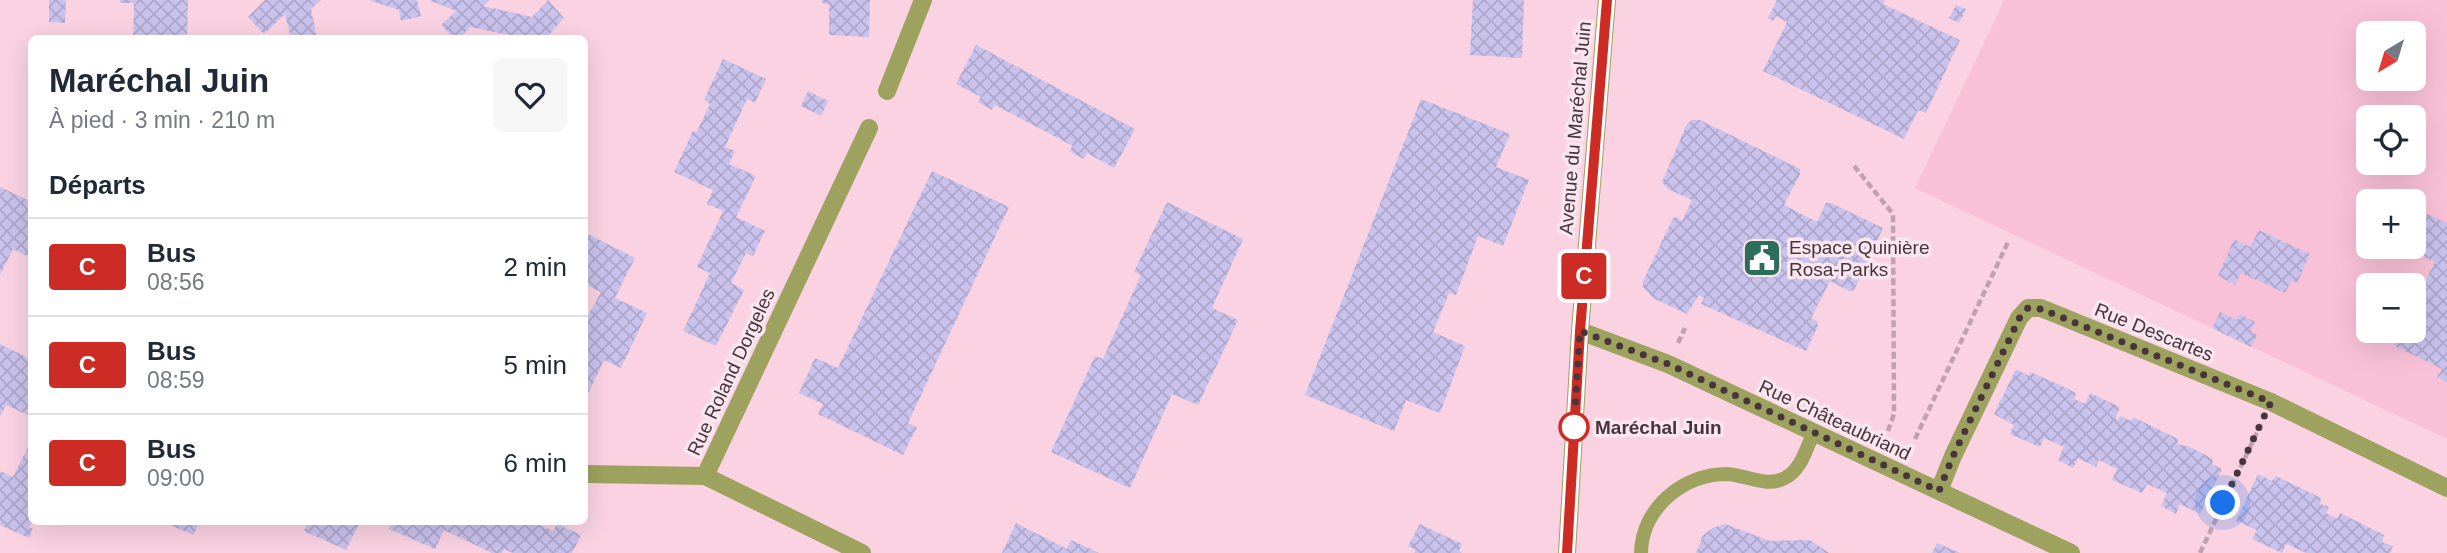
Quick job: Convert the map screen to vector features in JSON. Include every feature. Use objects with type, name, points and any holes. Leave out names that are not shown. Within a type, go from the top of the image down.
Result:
[{"type":"street","points":[[887,91],[923,0]]},
{"type":"street","name":"Avenue du Maréchal Juin","points":[[1567,553],[1580,331],[1606,0]]},
{"type":"street","name":"Rue Roland Dorgeles","points":[[862,553],[705,476],[869,128]]},
{"type":"street","name":"Rue Descartes","points":[[1939,491],[2020,317],[2028,308],[2041,309],[2271,402],[2447,488]]},
{"type":"street","name":"Rue Châteaubriand","points":[[1580,331],[1668,364],[2071,553]]},
{"type":"street","points":[[588,474],[705,476]]},
{"type":"lane","points":[[1641,553],[1641,543],[1649,520],[1661,503],[1679,487],[1703,477],[1727,474],[1772,482],[1786,478],[1799,465],[1813,433]]},
{"type":"path","points":[[1854,166],[1893,214],[1894,414],[1888,431]]},
{"type":"path","points":[[1915,439],[2009,240]]},
{"type":"path","points":[[2200,553],[2271,402]]},
{"type":"shaded area","points":[[2003,0],[2447,0],[2447,439],[1915,188]]},
{"type":"building","points":[[49,0],[66,0],[65,23],[49,22]]},
{"type":"building","points":[[120,0],[188,0],[187,35],[133,35],[134,3],[120,3]]},
{"type":"building","points":[[265,0],[321,0],[311,9],[316,35],[290,35],[285,14],[264,34],[248,17]]},
{"type":"building","points":[[369,0],[417,0],[421,16],[401,21],[399,10]]},
{"type":"building","points":[[429,0],[489,0],[483,6],[532,17],[548,0],[564,18],[549,35],[508,35],[470,27],[463,35],[451,35],[441,25],[456,11]]},
{"type":"building","points":[[822,0],[870,0],[869,37],[829,35],[829,4],[822,3]]},
{"type":"building","points":[[1473,0],[1524,0],[1522,58],[1470,55]]},
{"type":"building","points":[[1777,0],[1885,0],[1883,4],[1960,40],[1926,113],[1918,110],[1904,139],[1763,71],[1787,22],[1776,16],[1773,21],[1768,18]]},
{"type":"building","points":[[1956,5],[1966,9],[1959,23],[1949,18]]},
{"type":"building","points":[[976,45],[1135,129],[1114,168],[1087,153],[1084,159],[1069,151],[1073,146],[995,105],[992,110],[978,102],[981,97],[956,84]]},
{"type":"building","points":[[723,59],[766,79],[755,103],[747,99],[725,147],[735,151],[729,164],[756,176],[736,217],[765,231],[753,256],[746,253],[731,283],[744,290],[716,346],[683,331],[710,273],[697,267],[723,211],[707,204],[713,190],[674,172],[693,131],[696,133],[710,104],[704,100]]},
{"type":"building","points":[[808,91],[828,101],[821,116],[801,106]]},
{"type":"building","points":[[1421,99],[1510,134],[1496,167],[1529,180],[1503,246],[1478,236],[1456,295],[1449,293],[1433,332],[1465,346],[1440,413],[1406,400],[1394,431],[1305,395]]},
{"type":"building","name":"Espace Quinière Rosa-Parks","points":[[1692,120],[1700,120],[1800,169],[1784,205],[1817,222],[1826,203],[1831,203],[1883,228],[1854,290],[1849,291],[1830,281],[1811,318],[1817,321],[1818,326],[1806,351],[1701,304],[1704,298],[1699,295],[1687,314],[1653,298],[1643,287],[1643,281],[1673,218],[1677,217],[1682,221],[1692,200],[1668,189],[1662,182],[1687,124]]},
{"type":"building","points":[[932,171],[1009,207],[908,423],[917,427],[903,455],[818,414],[823,404],[799,393],[815,358],[838,368]]},
{"type":"building","points":[[0,187],[28,200],[28,254],[13,249],[0,275]]},
{"type":"building","points":[[1167,202],[1243,239],[1212,308],[1238,320],[1198,405],[1172,394],[1130,488],[1051,452],[1095,356],[1103,359],[1141,275],[1134,272]]},
{"type":"building","points":[[2427,214],[2447,223],[2447,382],[2437,377],[2442,369],[2395,346],[2396,343],[2426,343],[2426,280],[2435,262],[2426,258]]},
{"type":"building","points":[[2259,230],[2310,254],[2297,283],[2292,280],[2285,293],[2241,273],[2235,285],[2218,276],[2234,239],[2250,247]]},
{"type":"building","points":[[588,234],[635,258],[615,298],[647,313],[621,368],[604,360],[588,394],[588,316],[601,292],[588,286]]},
{"type":"building","points":[[2220,312],[2237,320],[2240,314],[2255,322],[2251,332],[2257,335],[2251,347],[2212,328]]},
{"type":"building","points":[[0,344],[28,358],[28,415],[6,405],[0,417]]},
{"type":"building","points":[[2016,369],[2029,376],[2030,372],[2076,393],[2074,399],[2085,404],[2090,393],[2120,407],[2115,419],[2118,420],[2120,416],[2131,421],[2133,417],[2178,439],[2177,444],[2190,447],[2213,459],[2212,464],[2222,469],[2200,514],[2180,504],[2176,514],[2161,506],[2167,493],[2147,484],[2142,493],[2112,480],[2117,469],[2099,460],[2096,467],[2078,458],[2073,468],[2058,460],[2064,447],[2044,438],[2040,447],[2010,434],[2014,425],[1994,414]]},
{"type":"building","points":[[28,447],[28,525],[33,529],[29,538],[0,525],[0,471],[13,477]]},
{"type":"building","points":[[2258,474],[2272,481],[2276,476],[2321,498],[2320,504],[2329,507],[2326,513],[2337,519],[2340,513],[2384,535],[2382,542],[2393,546],[2390,553],[2306,553],[2286,544],[2282,553],[2252,539],[2257,530],[2236,521]]},
{"type":"building","points":[[1016,523],[1067,549],[1071,540],[1099,553],[1002,553]]},
{"type":"building","points":[[1420,524],[1462,544],[1459,551],[1462,553],[1414,553],[1416,550],[1408,546]]},
{"type":"building","points":[[1725,524],[1770,541],[1810,540],[1829,553],[1696,553],[1703,535]]},
{"type":"building","points":[[171,525],[198,525],[193,535]]},
{"type":"building","points":[[307,525],[358,525],[346,550],[304,531]]},
{"type":"building","points":[[391,525],[540,525],[553,531],[559,525],[581,535],[572,553],[513,553],[504,549],[502,553],[492,553],[444,530],[435,549],[389,529]]},
{"type":"building","points":[[1937,543],[1960,553],[1932,553]]},
{"type":"bus line","name":"C","points":[[1567,553],[1580,331],[1607,0]]},
{"type":"place","name":"Espace Quinière Rosa-Parks","points":[[1762,258]]},
{"type":"place","name":"Maréchal Juin","points":[[1574,427]]},
{"type":"route","points":[[1574,427],[1580,331],[1668,364],[1939,491],[2020,317],[2028,308],[2041,309],[2271,402],[2223,503]]}]
